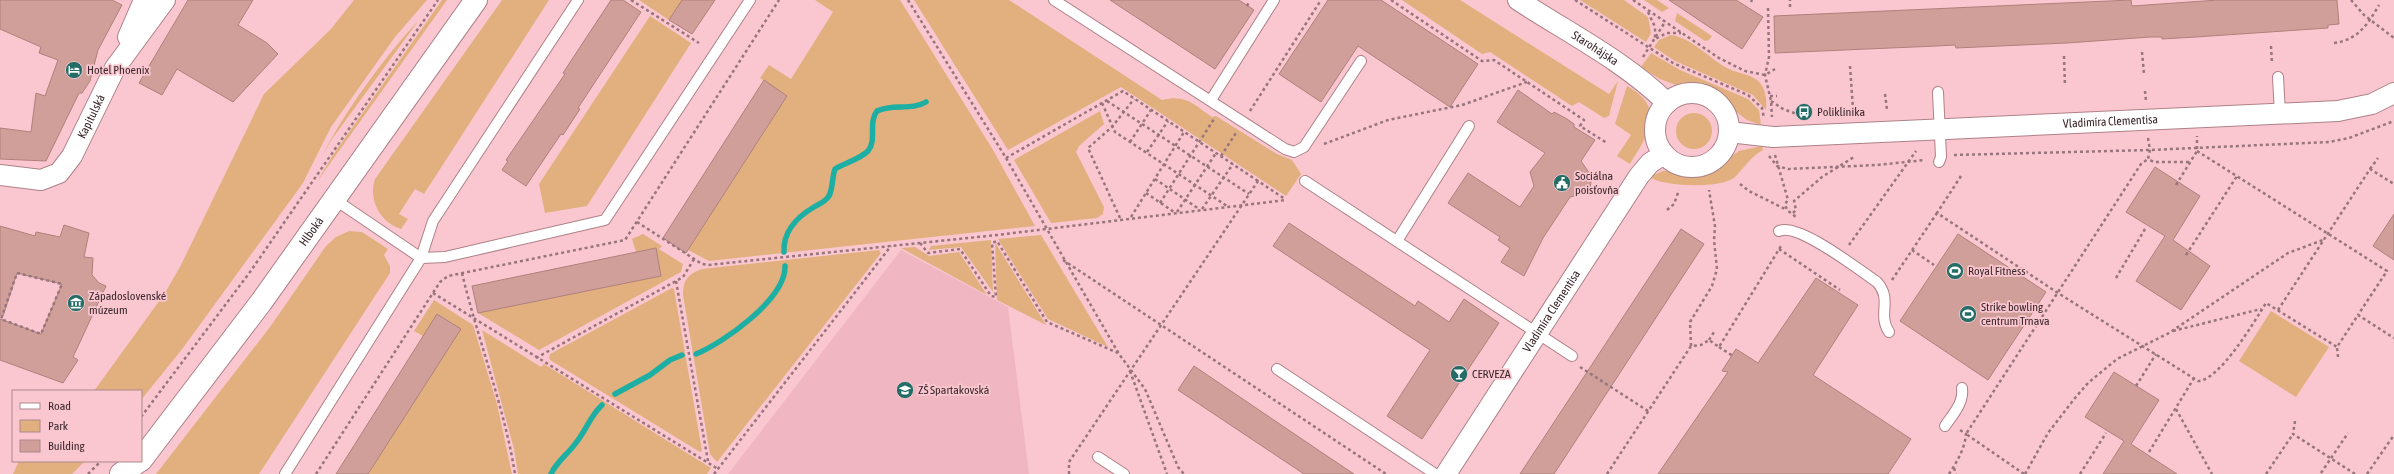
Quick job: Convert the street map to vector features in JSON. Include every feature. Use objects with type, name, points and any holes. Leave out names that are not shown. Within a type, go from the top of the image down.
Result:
[{"type":"street","name":"Kapitulská","points":[[0,175],[42,180],[53,177],[67,164],[115,68],[144,0]]},
{"type":"street","name":"Kapitulská","points":[[115,68],[166,0]]},
{"type":"street","name":"Hlboká","points":[[142,459],[262,301],[476,0]]},
{"type":"street","name":"Starohájska","points":[[1518,0],[1632,73],[1651,87],[1667,104]]},
{"type":"street","name":"Vladimíra Clementisa","points":[[1729,132],[1773,137],[2280,114],[2358,108],[2394,93]]},
{"type":"street","points":[[1686,94],[1708,97],[1724,112],[1729,132],[1726,145],[1718,156],[1701,166],[1681,165],[1664,154],[1658,142],[1656,128],[1659,114],[1667,104],[1686,94]]},
{"type":"street","name":"Vladimíra Clementisa","points":[[1446,474],[1639,176],[1650,163],[1664,154]]},
{"type":"street","name":"Hlboká","points":[[121,474],[138,462]]},
{"type":"street","name":"Hlboká","points":[[133,474],[140,462]]},
{"type":"lane","points":[[285,474],[421,258],[433,221],[578,0]]},
{"type":"lane","points":[[334,198],[421,258],[445,257],[605,220],[750,0]]},
{"type":"lane","points":[[1054,0],[1285,149],[1294,152],[1304,147],[1360,61]]},
{"type":"lane","points":[[1211,100],[1274,0]]},
{"type":"lane","points":[[2275,73],[2280,114]]},
{"type":"lane","points":[[1936,160],[1941,157],[1938,92]]},
{"type":"lane","points":[[1397,241],[1469,126]]},
{"type":"lane","points":[[1305,181],[1537,333],[1574,360]]},
{"type":"lane","points":[[1784,230],[1808,236],[1877,282],[1884,289],[1886,297],[1883,323],[1888,332]]},
{"type":"lane","points":[[1277,369],[1435,474]]},
{"type":"lane","points":[[1945,426],[1960,404],[1963,396],[1962,388]]},
{"type":"lane","points":[[1098,457],[1124,474]]},
{"type":"path","points":[[142,416],[250,272],[438,0]]},
{"type":"path","points":[[631,0],[699,43]]},
{"type":"path","points":[[908,0],[1006,158],[1044,228],[1119,354],[1130,371],[1145,388],[1178,467],[1184,474]]},
{"type":"path","points":[[1276,71],[1321,0]]},
{"type":"path","points":[[1391,0],[1482,61],[1494,60],[1584,120],[1580,126],[1607,143]]},
{"type":"path","points":[[1575,0],[1673,63],[1748,95],[1762,108]]},
{"type":"path","points":[[1633,0],[1735,67],[1765,75],[1775,69]]},
{"type":"path","points":[[1790,0],[1790,7]]},
{"type":"path","points":[[2351,0],[2370,20],[2394,38]]},
{"type":"path","points":[[1247,6],[1249,2]]},
{"type":"path","points":[[2334,44],[2355,36],[2366,27],[2379,5]]},
{"type":"path","points":[[1768,8],[1769,57],[1765,75],[1771,101],[1772,124]]},
{"type":"path","points":[[1648,11],[1655,26],[1655,38]]},
{"type":"path","points":[[1642,59],[1665,22]]},
{"type":"path","points":[[1655,38],[1667,33],[1682,33]]},
{"type":"path","points":[[2271,46],[2275,73]]},
{"type":"path","points":[[2142,52],[2144,74]]},
{"type":"path","points":[[2064,56],[2066,86]]},
{"type":"path","points":[[1850,66],[1853,109]]},
{"type":"path","points":[[1299,149],[1322,145],[1388,120],[1462,105],[1527,82]]},
{"type":"path","points":[[636,222],[694,259],[708,265],[994,235],[1120,218],[1286,200],[1123,91],[1006,158]]},
{"type":"path","points":[[1885,94],[1886,110]]},
{"type":"path","points":[[1770,96],[1777,96]]},
{"type":"path","points":[[1120,218],[1088,148],[1112,127],[1134,99]]},
{"type":"path","points":[[1107,101],[1249,194]]},
{"type":"path","points":[[1771,101],[1783,109],[1797,114]]},
{"type":"path","points":[[1102,103],[1115,132],[1228,206]]},
{"type":"path","points":[[1130,142],[1151,110]]},
{"type":"path","points":[[1160,203],[1216,116]]},
{"type":"path","points":[[1147,152],[1168,121]]},
{"type":"path","points":[[1953,155],[2198,149],[2330,142],[2349,138],[2394,121]]},
{"type":"path","points":[[1130,218],[1184,132]]},
{"type":"path","points":[[2176,186],[2198,149],[2197,135]]},
{"type":"path","points":[[1949,474],[1954,468],[1962,449],[1966,434],[2141,164],[2148,159],[2150,150],[2148,137]]},
{"type":"path","points":[[2198,149],[2237,176],[2328,232],[2387,271],[2337,347],[2338,357]]},
{"type":"path","points":[[1844,247],[1853,241],[1916,151]]},
{"type":"path","points":[[1176,212],[1216,153]]},
{"type":"path","points":[[1775,155],[1776,166],[1780,171],[1788,200],[1785,204],[1787,210]]},
{"type":"path","points":[[1788,200],[1794,201],[1835,168],[1854,157]]},
{"type":"path","points":[[2278,310],[2378,158]]},
{"type":"path","points":[[2148,159],[2154,162],[2190,162]]},
{"type":"path","points":[[1776,166],[1788,169],[1835,168],[1936,160]]},
{"type":"path","points":[[1201,209],[1233,164]]},
{"type":"path","points":[[2370,168],[2394,184]]},
{"type":"path","points":[[1884,289],[1961,176]]},
{"type":"path","points":[[2186,255],[2237,176]]},
{"type":"path","points":[[1155,179],[1185,200],[1201,209]]},
{"type":"path","points":[[1069,474],[1069,462],[1258,181]]},
{"type":"path","points":[[1740,184],[1749,191],[1793,213],[1802,222]]},
{"type":"path","points":[[1667,210],[1674,204],[1679,190]]},
{"type":"path","points":[[1607,474],[1691,346],[1690,322],[1712,286],[1717,269],[1714,240],[1716,226],[1708,190]]},
{"type":"path","points":[[1146,193],[1176,212]]},
{"type":"path","points":[[1793,213],[1796,210],[1794,201]]},
{"type":"path","points":[[1937,213],[2058,293],[2194,378],[2203,380],[2232,355],[2266,303],[2337,347]]},
{"type":"path","points":[[2116,278],[2145,229]]},
{"type":"path","points":[[1719,347],[1788,235],[1784,230]]},
{"type":"path","points":[[919,243],[928,252],[960,249],[991,296],[996,297],[992,243],[995,241],[994,235]]},
{"type":"path","points":[[995,241],[997,240],[1047,322],[1119,354]]},
{"type":"path","points":[[2169,333],[2288,253],[2323,240]]},
{"type":"path","points":[[714,474],[891,246]]},
{"type":"path","points":[[1779,249],[1840,290]]},
{"type":"path","points":[[1912,250],[1934,265]]},
{"type":"path","points":[[536,358],[683,277],[694,259]]},
{"type":"path","points":[[1063,260],[1162,324],[1386,474]]},
{"type":"path","points":[[17,273],[62,284],[41,334],[1,319],[17,273]]},
{"type":"path","points":[[462,273],[473,319],[497,391],[510,443],[515,474]]},
{"type":"path","points":[[676,281],[708,461]]},
{"type":"path","points":[[433,293],[536,358],[547,362],[708,461],[718,469]]},
{"type":"path","points":[[1966,434],[2025,474],[2048,433],[2088,383],[2117,359],[2142,345],[2184,327],[2262,309]]},
{"type":"path","points":[[2358,315],[2394,338]]},
{"type":"path","points":[[1691,346],[1701,345],[1709,340],[1714,332]]},
{"type":"path","points":[[1709,340],[1733,356]]},
{"type":"path","points":[[2136,386],[2156,354]]},
{"type":"path","points":[[1574,360],[1648,412]]},
{"type":"path","points":[[1130,371],[1167,474]]},
{"type":"path","points":[[2149,452],[2194,378]]},
{"type":"path","points":[[2176,408],[2182,424],[2212,474]]},
{"type":"path","points":[[2266,474],[2293,434],[2295,421]]},
{"type":"path","points":[[2080,474],[2106,433]]},
{"type":"path","points":[[2321,473],[2348,433]]},
{"type":"path","points":[[2293,434],[2355,474]]},
{"type":"path","points":[[2367,474],[2394,435]]},
{"type":"path","points":[[88,474],[100,462]]},
{"type":"path","points":[[1954,468],[1956,474]]},
{"type":"shaded area","name":"ZŠ Spartakovská","points":[[901,250],[1008,307],[1029,474],[728,474]]},
{"type":"green space","points":[[354,0],[427,0],[395,37],[331,127],[303,183],[183,348],[142,399],[142,390],[95,390],[165,293],[181,265],[264,94],[331,29]]},
{"type":"green space","points":[[442,0],[447,0],[316,183],[333,155]]},
{"type":"green space","points":[[502,0],[549,0],[424,194],[415,189],[399,214],[408,219],[401,229],[394,226],[382,216],[375,202],[373,187],[375,179]]},
{"type":"green space","points":[[639,0],[682,0],[669,20]]},
{"type":"green space","points":[[815,0],[900,0],[993,150],[1035,226],[709,261],[688,250],[787,96],[760,78],[769,65],[791,79],[833,12]]},
{"type":"green space","points":[[914,0],[1009,0],[1162,100],[1177,98],[1189,101],[1212,117],[1216,116],[1277,154],[1292,160],[1301,174],[1286,196],[1121,87],[1008,150]]},
{"type":"green space","points":[[1402,0],[1460,0],[1609,94],[1618,81],[1609,116],[1604,118],[1579,102],[1572,106],[1490,52],[1482,54]]},
{"type":"green space","points":[[1580,0],[1624,0],[1648,17],[1651,33],[1646,42]]},
{"type":"green space","points":[[1644,0],[1657,0],[1669,8],[1662,12]]},
{"type":"green space","points":[[1677,13],[1712,36],[1709,40],[1705,41],[1675,21]]},
{"type":"green space","points":[[650,16],[691,43],[587,206],[545,213],[539,184]]},
{"type":"green space","points":[[419,20],[332,139],[322,156],[342,121],[366,85],[379,67]]},
{"type":"green space","points":[[1671,35],[1687,40],[1729,69],[1757,80],[1765,92],[1766,110],[1753,95],[1675,61],[1654,47],[1659,40]]},
{"type":"green space","points":[[1651,53],[1680,70],[1748,99],[1759,110],[1761,125],[1747,120],[1735,111],[1716,92],[1703,87],[1676,85],[1660,79],[1641,67]]},
{"type":"green space","points":[[1627,86],[1639,94],[1647,103],[1650,113],[1648,132],[1630,164],[1617,156],[1631,135],[1615,124]]},
{"type":"green space","points":[[1100,111],[1104,124],[1079,146],[1076,152],[1104,207],[1103,214],[1097,218],[1051,223],[1014,160]]},
{"type":"green space","points":[[1694,113],[1707,118],[1712,131],[1707,144],[1694,149],[1681,144],[1676,131],[1681,118]]},
{"type":"green space","points":[[1762,146],[1763,150],[1751,159],[1735,177],[1728,181],[1706,185],[1679,185],[1649,177],[1663,171],[1674,170],[1698,173],[1711,170],[1739,151]]},
{"type":"green space","points":[[349,231],[362,232],[388,249],[384,255],[390,266],[390,273],[259,474],[156,474],[270,327],[326,246],[336,237]]},
{"type":"green space","points":[[643,234],[662,246],[659,249],[683,264],[681,272],[539,350],[478,313],[661,276],[656,248],[636,252],[632,239]]},
{"type":"green space","points":[[1041,235],[1108,347],[1048,319],[998,239]]},
{"type":"green space","points":[[991,240],[993,292],[961,247],[929,250],[931,246]]},
{"type":"green space","points":[[995,243],[996,244],[1046,325],[997,300]]},
{"type":"green space","points":[[915,247],[929,256],[959,252],[987,295],[901,248]]},
{"type":"green space","points":[[879,250],[881,253],[717,462],[710,454],[683,295],[684,285],[687,278],[693,273],[702,269]]},
{"type":"green space","points":[[672,288],[674,289],[702,451],[700,452],[550,360],[549,357],[550,354]]},
{"type":"green space","points":[[434,300],[473,325],[497,404],[512,474],[368,474],[461,329],[438,314],[423,336],[414,331]]},
{"type":"green space","points":[[2271,311],[2329,347],[2296,397],[2239,361]]},
{"type":"green space","points":[[482,330],[541,367],[544,364],[711,468],[707,474],[518,474],[514,449]]},
{"type":"green space","points":[[19,462],[84,462],[72,474],[13,474]]},
{"type":"building","points":[[0,0],[112,0],[122,5],[98,50],[90,81],[82,93],[79,93],[46,161],[0,159],[0,128],[31,132],[36,93],[45,96],[58,60],[39,53],[41,47],[0,29]]},
{"type":"building","points":[[188,0],[253,0],[238,25],[267,43],[278,54],[233,102],[177,69],[162,95],[139,83]]},
{"type":"building","points":[[611,0],[623,0],[641,12],[578,108],[580,109],[563,135],[561,134],[526,186],[502,170],[508,161],[506,160],[565,74],[563,73]]},
{"type":"building","points":[[682,0],[715,0],[692,34],[669,20]]},
{"type":"building","points":[[1110,0],[1239,0],[1254,10],[1215,69]]},
{"type":"building","points":[[1328,0],[1381,0],[1478,64],[1450,107],[1358,46],[1321,102],[1279,74]]},
{"type":"building","points":[[1669,0],[1736,0],[1763,17],[1742,49]]},
{"type":"building","points":[[2131,0],[2132,6],[2218,0],[2337,0],[2339,24],[2328,25],[2328,28],[2162,39],[2162,37],[2150,37],[2067,43],[1956,48],[1955,45],[1775,53],[1774,16]]},
{"type":"building","points":[[764,80],[787,96],[686,253],[663,238]]},
{"type":"building","name":"Sociálna poisťovňa","points":[[1518,90],[1552,114],[1554,112],[1567,119],[1574,124],[1574,127],[1595,140],[1581,161],[1592,177],[1590,188],[1581,194],[1570,197],[1543,238],[1524,276],[1501,262],[1510,248],[1498,240],[1500,237],[1448,203],[1468,173],[1520,207],[1534,186],[1530,172],[1545,153],[1497,122]]},
{"type":"building","points":[[2155,167],[2200,196],[2173,240],[2210,266],[2181,310],[2136,281],[2165,236],[2126,212]]},
{"type":"building","points":[[2394,214],[2394,260],[2373,246]]},
{"type":"building","points":[[1289,223],[1415,306],[1418,301],[1449,322],[1464,299],[1499,323],[1422,439],[1387,416],[1430,350],[1273,246]]},
{"type":"building","name":"Západoslovenské múzeum","points":[[64,225],[89,233],[84,257],[93,258],[92,275],[99,283],[106,286],[73,357],[78,360],[63,383],[0,360],[0,319],[41,334],[62,284],[17,273],[3,316],[0,315],[0,226],[35,236],[36,232],[60,237]]},
{"type":"building","points":[[1681,229],[1704,244],[1554,474],[1520,474]]},
{"type":"building","name":"Strike bowling centrum Trnava","points":[[1958,234],[2046,292],[1988,380],[1900,321]]},
{"type":"building","points":[[656,248],[661,276],[478,313],[472,286]]},
{"type":"building","points":[[1816,278],[1858,305],[1813,375],[1911,439],[1888,474],[1658,474],[1728,372],[1722,371],[1736,349],[1758,363]]},
{"type":"building","points":[[437,314],[461,329],[368,474],[336,474]]},
{"type":"building","points":[[1194,366],[1354,474],[1304,474],[1178,390]]},
{"type":"building","points":[[2114,372],[2159,400],[2131,444],[2177,474],[2103,474],[2124,441],[2085,417]]},
{"type":"waterway","points":[[784,252],[786,238],[792,226],[802,215],[824,201],[829,196],[835,169],[861,156],[871,147],[873,120],[877,111],[889,107],[920,105],[926,102]]},
{"type":"waterway","points":[[696,354],[721,340],[751,318],[775,292],[783,279],[785,266]]},
{"type":"waterway","points":[[615,394],[650,375],[670,360],[682,355]]},
{"type":"waterway","points":[[551,474],[556,465],[579,439],[594,414],[602,405]]},
{"type":"place","name":"Hotel Phoenix","points":[[74,70]]},
{"type":"place","name":"Poliklinika","points":[[1804,112]]},
{"type":"place","name":"Sociálna poisťovňa","points":[[1562,183]]},
{"type":"place","name":"Royal Fitness","points":[[1955,271]]},
{"type":"place","name":"Západoslovenské múzeum","points":[[76,303]]},
{"type":"place","name":"Strike bowling centrum Trnava","points":[[1968,314]]},
{"type":"place","name":"CERVEZA","points":[[1459,374]]},
{"type":"place","name":"ZŠ Spartakovská","points":[[905,390]]}]
